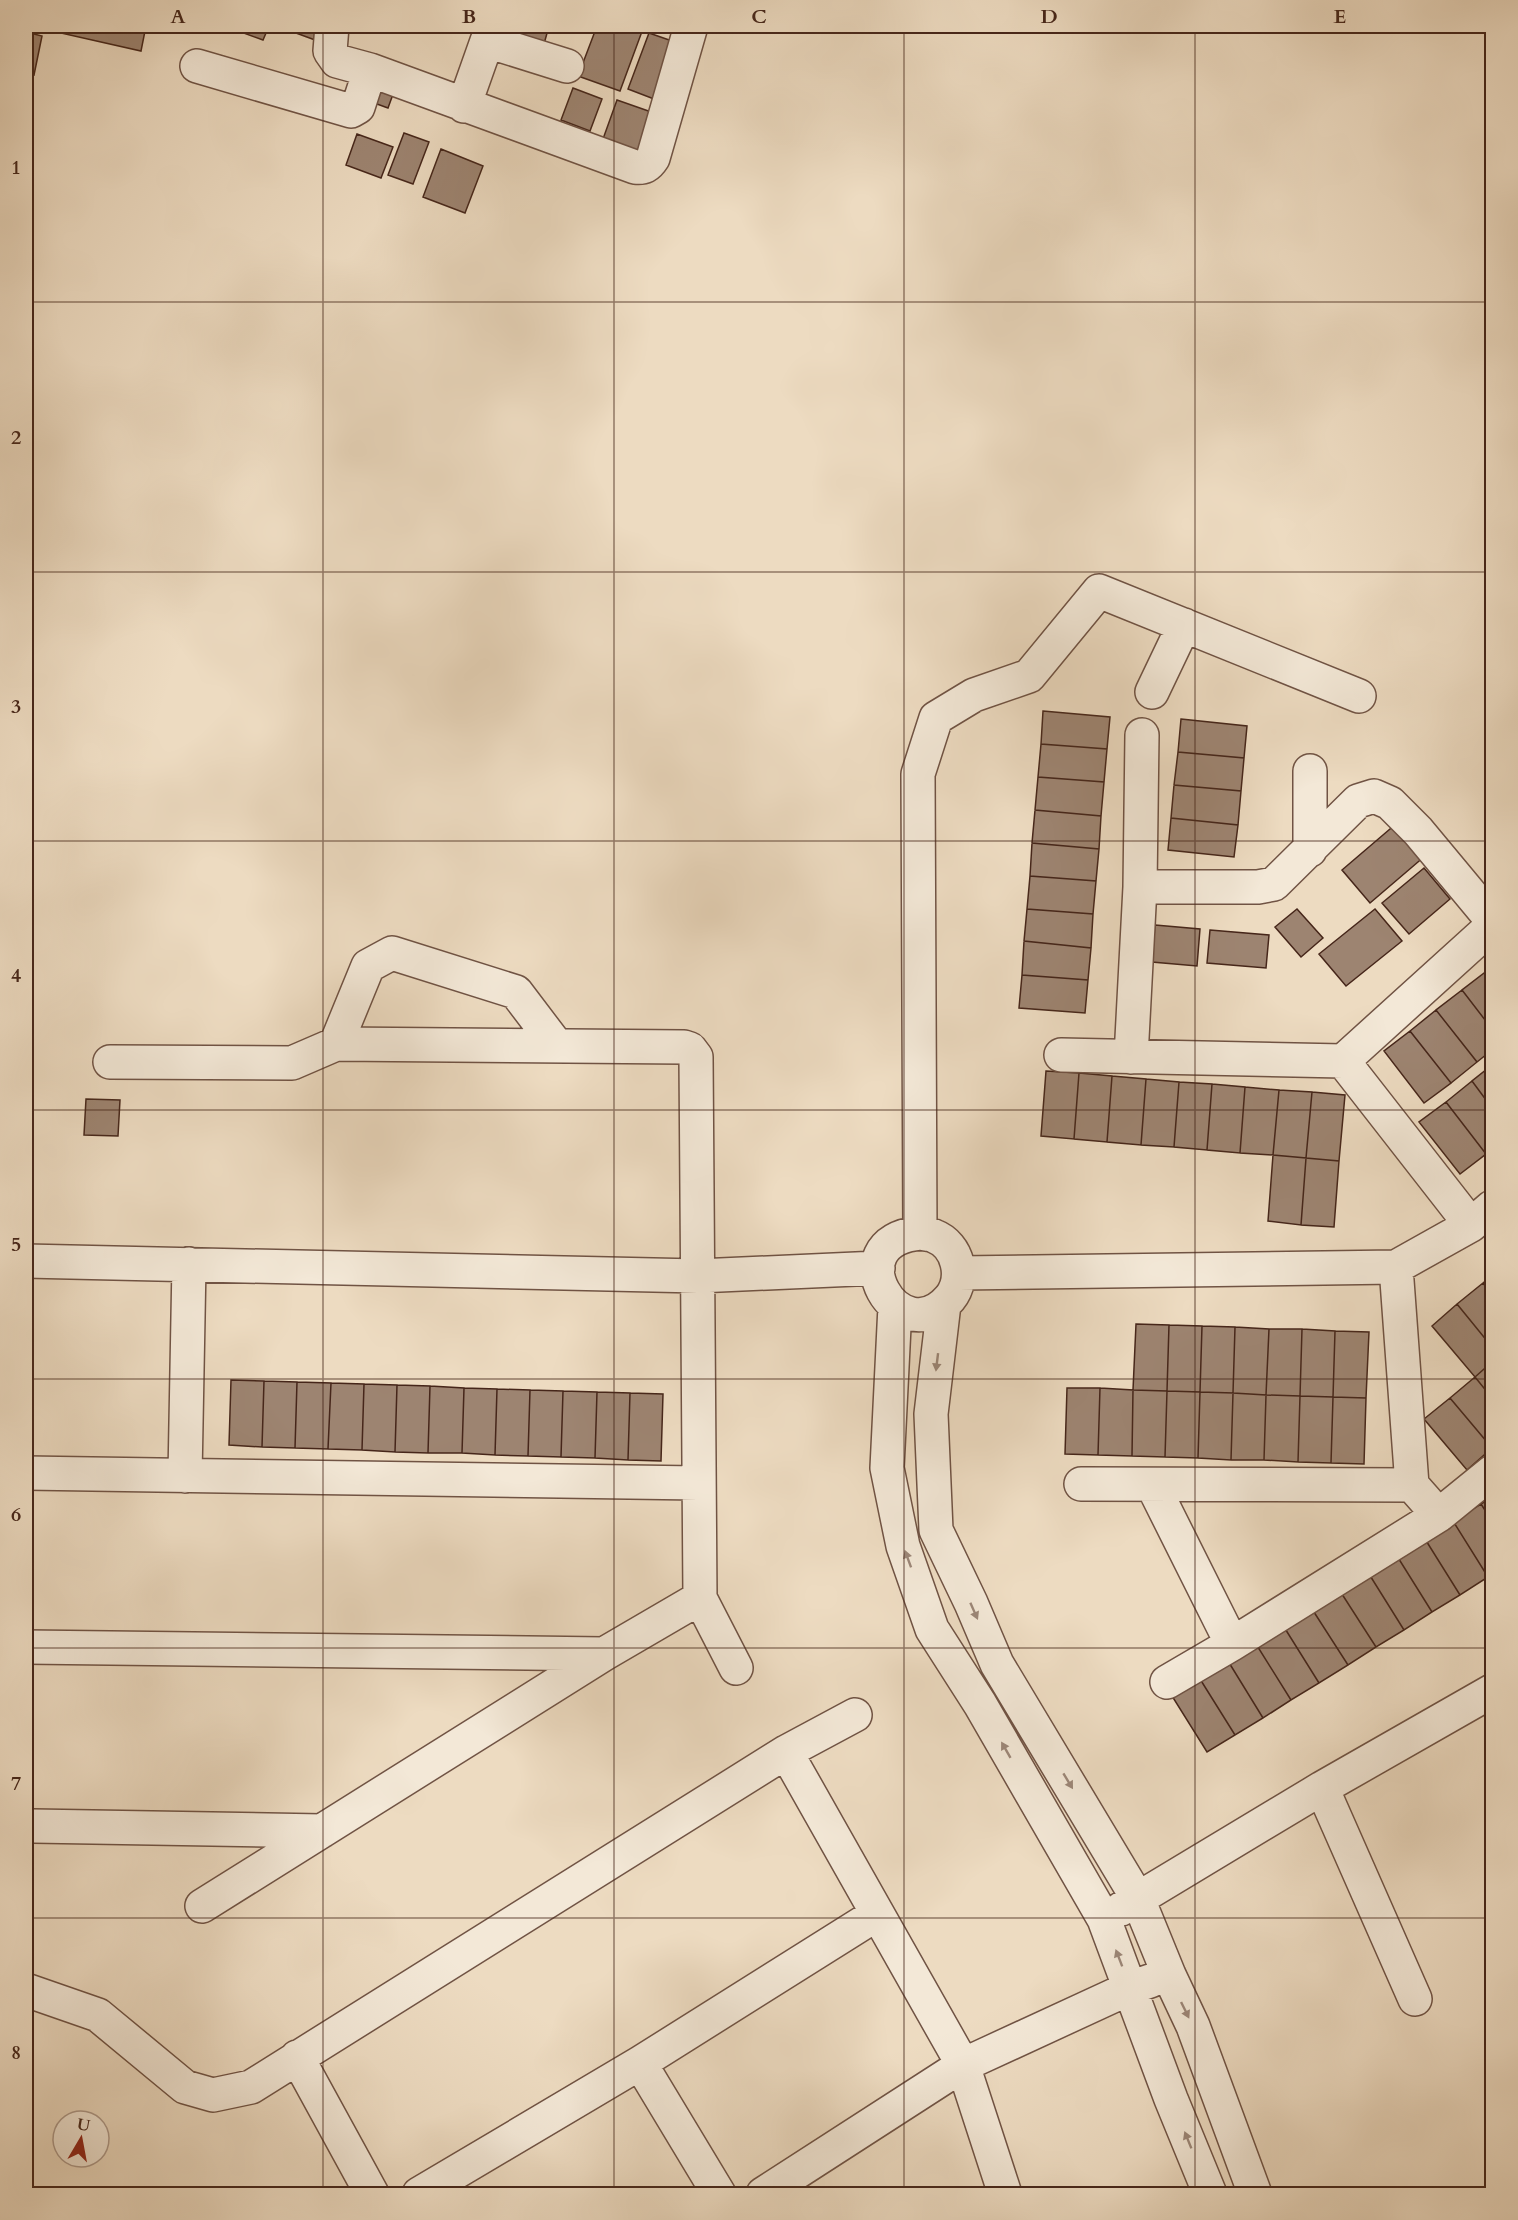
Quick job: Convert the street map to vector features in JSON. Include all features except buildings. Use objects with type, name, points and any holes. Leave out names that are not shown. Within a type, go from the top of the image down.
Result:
[{"type":"street","points":[[332,26],[330,43],[332,56],[337,61],[370,70],[635,167],[645,167],[652,158],[692,26]]},
{"type":"street","points":[[464,106],[492,33],[567,66]]},
{"type":"street","points":[[197,66],[351,111],[358,107],[370,70]]},
{"type":"street","points":[[920,1233],[918,774],[936,718],[974,695],[1029,676],[1099,591],[1359,696]]},
{"type":"street","points":[[1152,692],[1184,625]]},
{"type":"street","points":[[1131,1058],[1140,887],[1142,735]]},
{"type":"street","points":[[1310,771],[1310,850]]},
{"type":"street","points":[[1140,887],[1274,885],[1358,801],[1374,796],[1390,803],[1418,831],[1492,920]]},
{"type":"street","points":[[1061,1055],[1343,1061],[1492,926]]},
{"type":"street","points":[[336,1044],[368,966],[392,953],[516,992],[557,1046]]},
{"type":"street","points":[[110,1062],[292,1063],[336,1044],[684,1047],[694,1053],[696,1057],[700,1598],[736,1668]]},
{"type":"street","points":[[959,1273],[1396,1267],[1482,1216],[1343,1061]]},
{"type":"street","points":[[920,1233],[935,1236],[947,1245],[956,1258],[959,1273],[952,1295],[944,1304],[922,1315],[895,1306],[885,1296],[878,1283],[878,1268],[882,1254],[892,1242],[905,1234],[920,1233]]},
{"type":"street","points":[[26,1261],[698,1276],[878,1268]]},
{"type":"street","points":[[185,1476],[189,1264]]},
{"type":"street","points":[[1396,1267],[1412,1485],[1439,1515]]},
{"type":"street","points":[[944,1304],[931,1414],[936,1530],[997,1664],[1138,1899],[1168,1975],[1193,2026],[1255,2194]]},
{"type":"street","points":[[895,1306],[887,1468],[903,1546],[932,1629],[980,1704],[1104,1919],[1171,2099],[1210,2194]]},
{"type":"street","points":[[1167,1682],[1439,1515],[1492,1472]]},
{"type":"street","points":[[26,1473],[699,1483]]},
{"type":"street","points":[[1081,1484],[1412,1485]]},
{"type":"street","points":[[1153,1486],[1232,1644]]},
{"type":"street","points":[[920,1593],[957,1576]]},
{"type":"street","points":[[202,1906],[604,1654],[700,1598]]},
{"type":"street","points":[[26,1647],[604,1654]]},
{"type":"street","points":[[1104,1919],[1322,1788],[1492,1691]]},
{"type":"street","points":[[26,1990],[99,2015],[185,2087],[213,2095],[251,2087],[786,1752],[855,1715]]},
{"type":"street","points":[[786,1752],[963,2065],[1005,2194]]},
{"type":"street","points":[[1322,1788],[1415,1998]]},
{"type":"street","points":[[33,1826],[322,1831]]},
{"type":"street","points":[[418,2194],[640,2062],[877,1914]]},
{"type":"street","points":[[763,2194],[963,2065],[1130,1988],[1168,1975]]},
{"type":"street","points":[[297,2057],[372,2194]]},
{"type":"street","points":[[640,2062],[719,2194]]},
{"type":"street","points":[[1171,2099],[1215,2085]]}]
